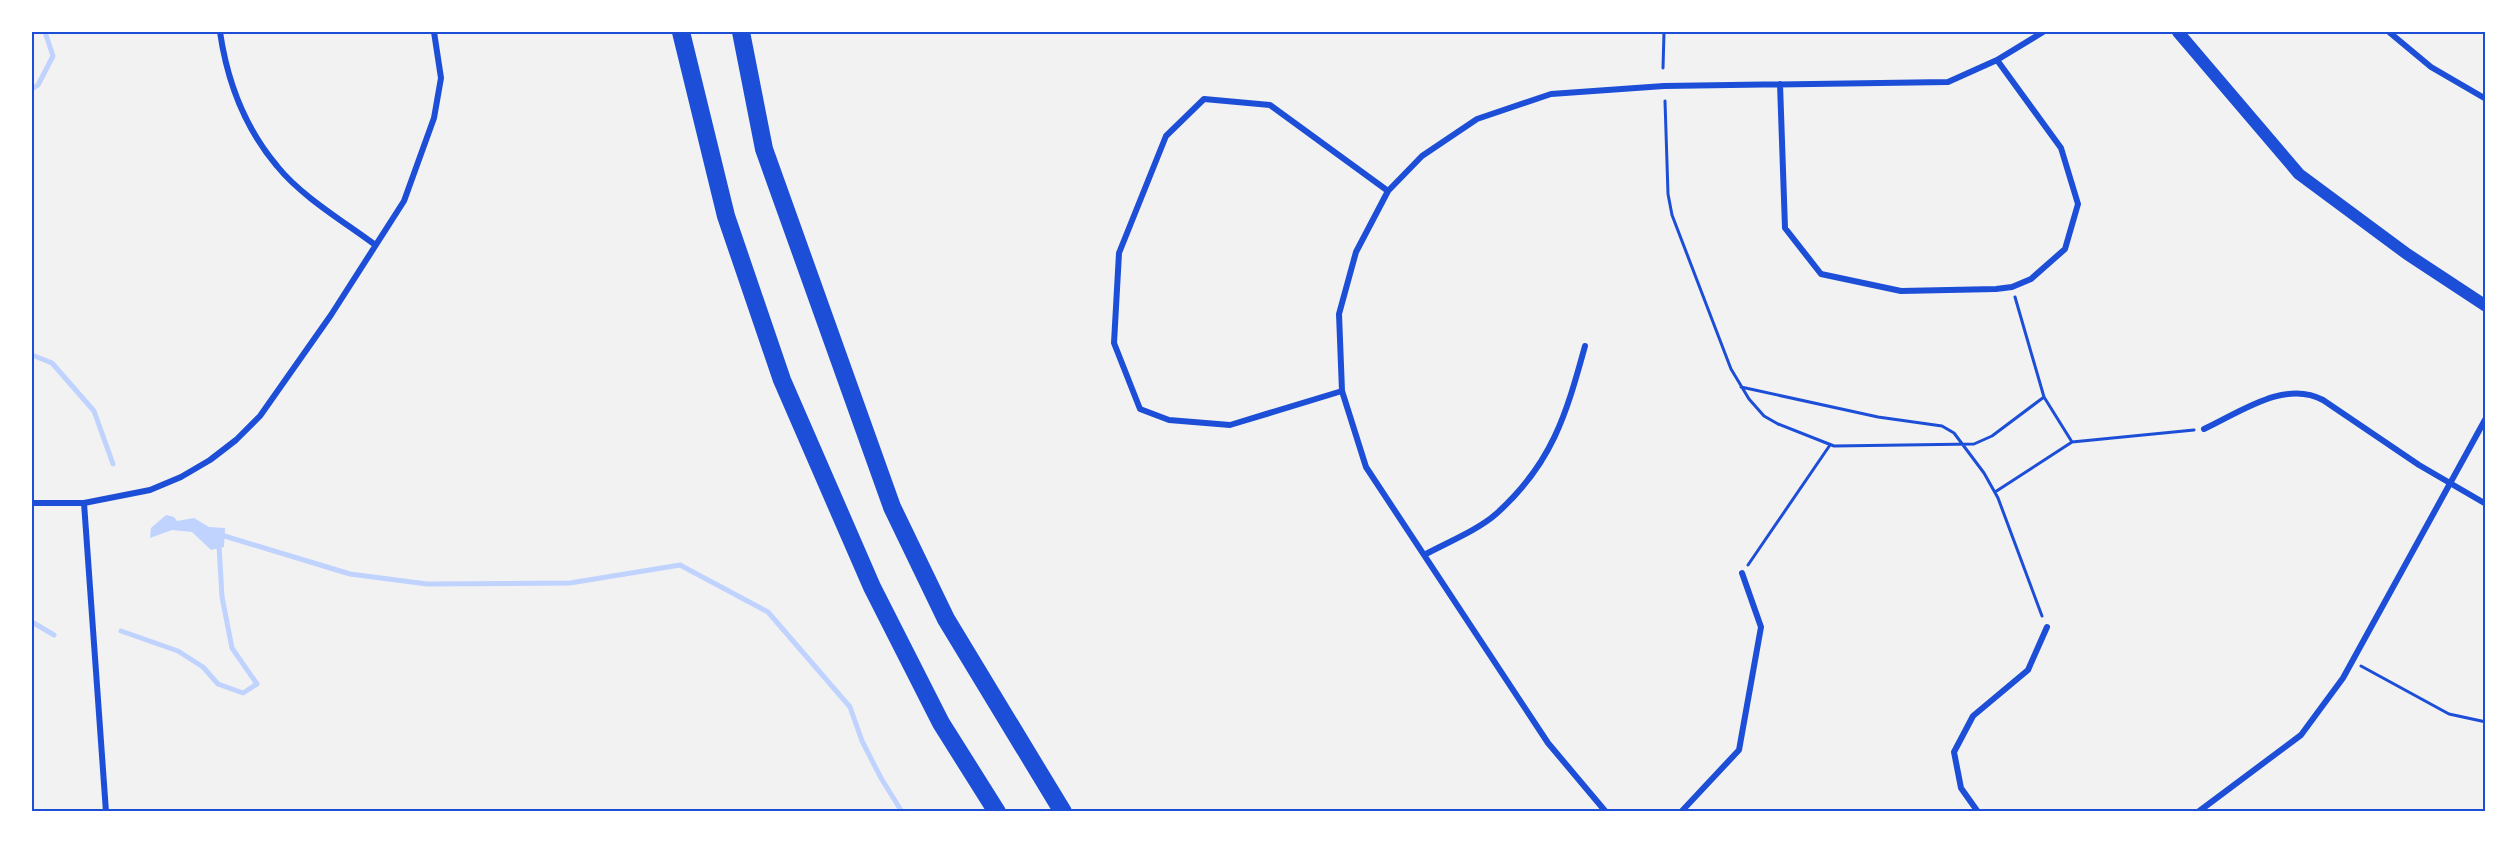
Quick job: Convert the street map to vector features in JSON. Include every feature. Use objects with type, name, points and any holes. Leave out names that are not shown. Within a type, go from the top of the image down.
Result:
[{"type":"highway","points":[[681,32],[726,216],[782,380],[872,587],[941,723],[998,812]]},
{"type":"highway","points":[[741,32],[765,149],[892,507],[946,619],[1063,812]]},
{"type":"main road","points":[[2178,32],[2299,174],[2407,254],[2486,306]]},
{"type":"street","points":[[220,32],[232,86],[247,120],[278,168],[318,203],[374,244]]},
{"type":"street","points":[[32,503],[84,503],[118,498],[181,477],[210,460],[236,440],[260,416],[325,324],[374,244],[404,201],[434,118],[441,78],[434,32]]},
{"type":"street","points":[[1606,812],[1548,743],[1366,467],[1342,391],[1339,314],[1356,252],[1388,191],[1422,156],[1476,119],[1551,94],[1664,86],[1948,82],[1997,60],[2043,32]]},
{"type":"street","points":[[2389,32],[2430,67],[2486,99]]},
{"type":"street","points":[[1780,84],[1785,228],[1821,274],[1901,291],[2013,287],[2031,279],[2065,249],[2078,204],[2061,148],[1997,60]]},
{"type":"street","points":[[1342,391],[1230,425],[1169,420],[1140,409],[1114,343],[1119,253],[1166,136],[1204,99],[1270,105],[1388,191]]},
{"type":"street","points":[[1424,555],[1495,515],[1542,463],[1566,413],[1585,346]]},
{"type":"street","points":[[2204,429],[2280,395],[2308,394],[2323,400],[2486,504]]},
{"type":"street","points":[[2198,812],[2301,735],[2352,661],[2486,418]]},
{"type":"street","points":[[84,503],[106,812]]},
{"type":"street","points":[[1681,812],[1739,750],[1761,627],[1742,573]]},
{"type":"street","points":[[1978,812],[1961,788],[1954,752],[1973,716],[2028,670],[2047,627]]},
{"type":"path","points":[[1663,68],[1664,32]]},
{"type":"path","points":[[1665,101],[1670,208],[1723,350],[1741,387],[1758,410],[1770,420],[1830,445],[1902,447],[1974,444],[1987,439],[2044,397]]},
{"type":"path","points":[[2013,287],[2044,397],[2072,442]]},
{"type":"path","points":[[1741,387],[1878,417],[1942,426],[1954,432],[1995,492],[2013,532],[2047,627]]},
{"type":"path","points":[[1995,492],[2072,442],[2204,429]]},
{"type":"path","points":[[1742,573],[1771,534],[1830,445]]},
{"type":"path","points":[[2352,661],[2449,714],[2486,722]]},
{"type":"water","points":[[166,515],[174,517],[177,521],[194,518],[209,527],[225,528],[224,547],[211,550],[192,532],[172,530],[150,538],[151,528]]},
{"type":"waterway","points":[[32,89],[38,85],[53,56],[45,32]]},
{"type":"waterway","points":[[32,355],[52,363],[94,411],[113,464]]},
{"type":"waterway","points":[[218,534],[350,574],[427,584],[570,583],[680,565],[768,612],[850,707],[862,741],[902,812]]},
{"type":"waterway","points":[[121,631],[178,651],[203,667],[218,684],[243,693],[257,684],[232,648],[222,597],[219,545]]},
{"type":"waterway","points":[[32,622],[54,635]]}]
